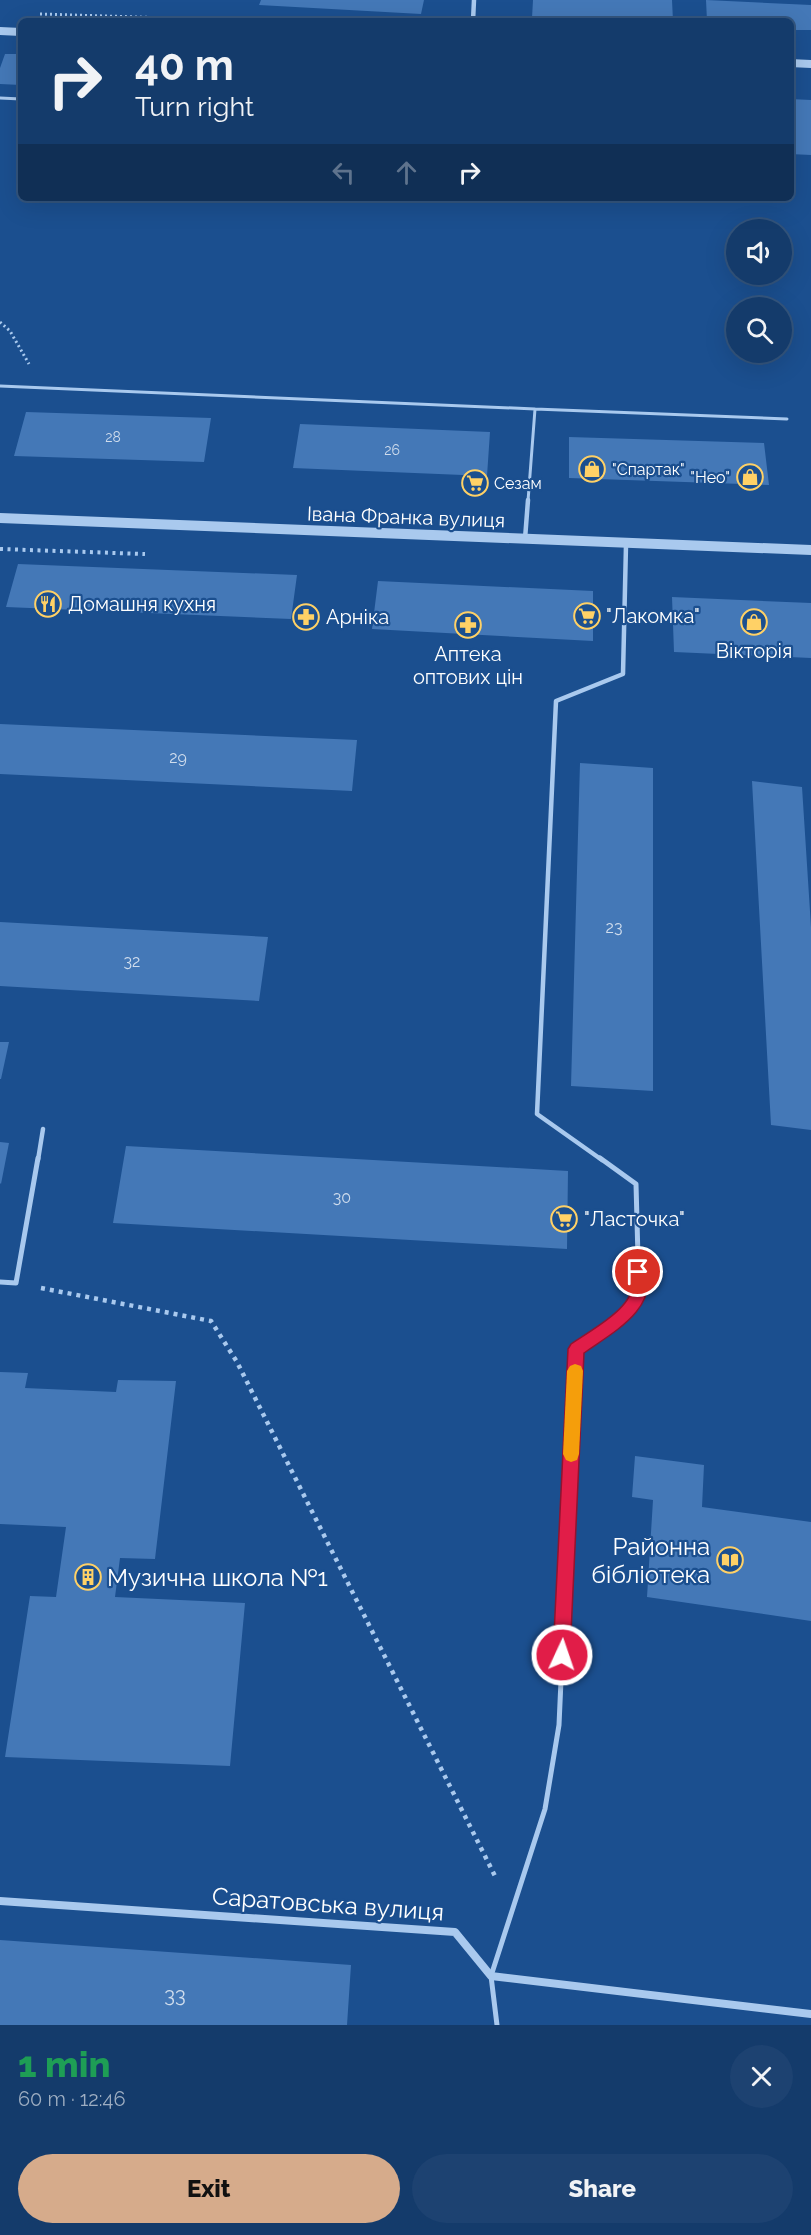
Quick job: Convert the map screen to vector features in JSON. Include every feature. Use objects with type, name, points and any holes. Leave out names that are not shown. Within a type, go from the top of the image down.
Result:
[{"type":"street","points":[[473,18],[474,0]]},
{"type":"street","points":[[0,31],[18,32]]},
{"type":"street","points":[[794,63],[811,64]]},
{"type":"street","name":"Івана Франка вулиця","points":[[0,518],[626,545],[811,550]]},
{"type":"street","name":"Саратовська вулиця","points":[[0,1901],[455,1932],[491,1976]]},
{"type":"street","points":[[491,1976],[811,2014]]},
{"type":"lane","points":[[0,98],[18,99]]},
{"type":"lane","points":[[0,386],[788,419]]},
{"type":"lane","points":[[525,539],[535,409]]},
{"type":"lane","points":[[497,2025],[491,1976],[511,1908],[545,1809],[559,1725],[576,1349],[623,1317],[639,1294],[636,1184],[537,1114],[556,701],[623,674],[626,545]]},
{"type":"lane","points":[[0,1282],[16,1283],[43,1129]]},
{"type":"path","points":[[35,14],[168,18]]},
{"type":"path","points":[[0,322],[10,331],[44,388]]},
{"type":"path","points":[[16,1283],[212,1321],[237,1362],[511,1908]]},
{"type":"building","points":[[261,0],[424,0],[421,14],[259,5]]},
{"type":"building","points":[[533,0],[672,0],[673,18],[532,18]]},
{"type":"building","points":[[706,0],[811,5],[811,30],[794,30],[794,18],[707,18]]},
{"type":"building","points":[[5,54],[18,54],[18,85],[0,84],[0,68]]},
{"type":"building","points":[[794,99],[811,100],[811,155],[794,154]]},
{"type":"building","points":[[26,412],[211,418],[204,462],[14,456]]},
{"type":"building","points":[[300,424],[490,432],[487,476],[293,468]]},
{"type":"building","points":[[569,437],[764,443],[769,485],[569,478]]},
{"type":"building","points":[[18,564],[297,575],[291,619],[6,607]]},
{"type":"building","points":[[378,581],[593,591],[593,641],[372,629]]},
{"type":"building","points":[[672,597],[811,603],[811,658],[674,652]]},
{"type":"building","points":[[0,724],[357,740],[352,791],[0,774]]},
{"type":"building","points":[[580,763],[653,768],[653,1091],[571,1086]]},
{"type":"building","points":[[752,781],[802,787],[811,927],[811,1130],[771,1125]]},
{"type":"building","points":[[0,922],[268,937],[259,1001],[0,986]]},
{"type":"building","points":[[0,1042],[9,1042],[1,1079],[0,1079]]},
{"type":"building","points":[[0,1142],[9,1143],[1,1184],[0,1183]]},
{"type":"building","points":[[126,1146],[568,1171],[567,1249],[113,1223]]},
{"type":"building","name":"Музична школа №1","points":[[0,1372],[28,1373],[25,1388],[116,1392],[118,1380],[176,1381],[155,1559],[120,1558],[115,1597],[245,1603],[230,1766],[5,1757],[30,1596],[56,1597],[66,1527],[0,1524]]},
{"type":"building","name":"Районна бібліотека","points":[[635,1456],[704,1465],[702,1507],[811,1522],[811,1621],[647,1597],[653,1500],[632,1497]]},
{"type":"building","points":[[0,1940],[351,1965],[347,2025],[0,2025]]},
{"type":"slow traffic","points":[[571,1454],[575,1371]]},
{"type":"place","name":"\"Спартак\"","points":[[592,469]]},
{"type":"place","name":"\"Нео\"","points":[[750,477]]},
{"type":"place","name":"Сезам","points":[[475,483]]},
{"type":"place","name":"Домашня кухня","points":[[48,604]]},
{"type":"place","name":"\"Лакомка\"","points":[[587,616]]},
{"type":"place","name":"Арніка","points":[[306,617]]},
{"type":"place","name":"Вікторія","points":[[754,622]]},
{"type":"place","name":"Аптека оптових цін","points":[[468,625]]},
{"type":"place","name":"\"Ласточка\"","points":[[564,1219]]},
{"type":"place","name":"Районна бібліотека","points":[[730,1560]]},
{"type":"place","name":"Музична школа №1","points":[[88,1577]]},
{"type":"route","points":[[562,1655],[576,1349],[623,1317],[639,1294],[638,1272]]}]
